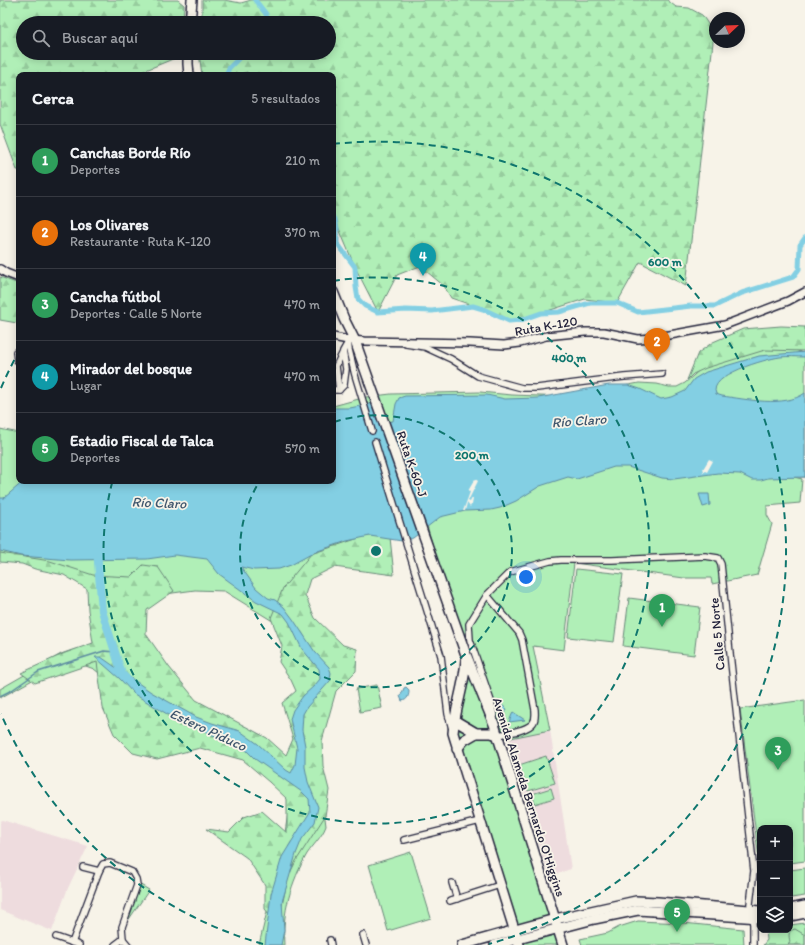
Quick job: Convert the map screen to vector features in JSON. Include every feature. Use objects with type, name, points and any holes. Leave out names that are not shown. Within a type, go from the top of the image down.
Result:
[{"type":"main road","points":[[191,16],[192,0]]},
{"type":"main road","points":[[188,60],[189,72]]},
{"type":"main road","name":"Ruta K-60-J","points":[[336,299],[464,649]]},
{"type":"main road","points":[[464,649],[465,670],[462,689],[451,717],[453,733],[517,938]]},
{"type":"main road","name":"Avenida Alameda Bernardo O'Higgins","points":[[464,649],[498,735],[563,945]]},
{"type":"main road","points":[[451,717],[476,733]]},
{"type":"main road","points":[[457,749],[464,740],[476,733],[487,732],[498,735]]},
{"type":"main road","points":[[495,945],[517,938],[555,919],[636,901],[658,902],[756,914]]},
{"type":"main road","points":[[793,908],[805,906]]},
{"type":"main road","points":[[462,945],[517,938],[602,917],[638,910],[756,914]]},
{"type":"main road","points":[[793,915],[805,912]]},
{"type":"street","points":[[0,269],[16,277]]},
{"type":"street","name":"Ruta K-120","points":[[336,338],[350,341],[504,345],[520,343],[546,336],[585,332],[604,332],[638,338],[660,337],[725,325],[788,301],[805,292]]},
{"type":"street","points":[[337,387],[336,366],[343,351],[350,341]]},
{"type":"street","points":[[390,342],[425,347],[451,359],[478,376],[522,388],[536,388],[624,377],[662,374]]},
{"type":"street","points":[[337,387],[346,369],[343,351]]},
{"type":"street","points":[[354,352],[355,375],[372,431]]},
{"type":"street","points":[[375,442],[417,573],[441,656],[451,717]]},
{"type":"street","name":"Calle 5 Norte","points":[[489,593],[510,572],[550,561],[705,556],[718,558],[720,560],[754,871],[750,894],[756,914],[753,945]]},
{"type":"street","points":[[494,724],[493,709],[470,640],[469,630],[469,624],[472,617],[489,593],[519,633],[522,640],[535,710],[534,722],[530,726],[498,735]]},
{"type":"street","points":[[404,840],[480,821]]},
{"type":"street","points":[[56,937],[76,944],[99,871],[103,864],[110,863],[132,872],[136,879],[137,885],[122,927],[123,939],[128,945]]},
{"type":"street","points":[[83,867],[99,871]]},
{"type":"street","points":[[452,883],[457,899]]},
{"type":"street","points":[[450,902],[500,885]]},
{"type":"street","points":[[363,936],[366,945]]},
{"type":"street","points":[[115,945],[123,939]]},
{"type":"shaded area","points":[[550,730],[571,869],[549,876],[506,739]]},
{"type":"shaded area","points":[[2,820],[88,846],[68,888],[52,931],[0,910],[0,823]]},
{"type":"green space","points":[[0,0],[178,0],[184,5],[183,16],[16,16],[16,60],[170,60],[141,72],[16,72],[16,167],[0,124]]},
{"type":"green space","points":[[202,0],[224,0],[241,3],[251,0],[667,0],[676,7],[689,8],[702,15],[709,26],[709,48],[712,48],[686,286],[640,262],[617,303],[585,299],[541,313],[509,321],[483,309],[451,298],[444,286],[420,266],[397,275],[378,312],[355,267],[336,221],[336,72],[202,72],[200,60],[336,60],[336,16],[202,16]]},
{"type":"green space","points":[[0,277],[16,283],[16,323],[0,320]]},
{"type":"green space","points":[[781,326],[805,327],[805,351],[765,350],[706,368],[693,374],[687,380],[698,353],[713,342],[743,329]]},
{"type":"green space","points":[[743,347],[791,348],[805,354],[805,477],[794,477],[802,479],[800,503],[767,506],[767,515],[772,524],[757,575],[712,584],[711,578],[684,578],[574,563],[564,650],[533,646],[550,730],[506,739],[452,605],[426,522],[297,576],[326,826],[320,837],[307,854],[292,887],[284,921],[284,945],[259,945],[284,840],[289,805],[284,788],[272,772],[109,681],[94,669],[83,665],[54,668],[0,698],[0,689],[61,654],[75,649],[85,651],[97,657],[103,599],[75,577],[0,557],[0,429],[16,432],[16,484],[336,484],[336,405],[366,397],[391,394],[480,392],[567,397],[639,383],[677,387],[685,383],[703,367]],"holes":[[[195,590],[224,591],[279,625],[302,688],[288,769],[166,689],[134,608],[158,595]]]},
{"type":"green space","points":[[389,528],[394,575],[334,567],[310,579],[305,595],[315,618],[343,645],[357,649],[356,671],[336,691],[322,741],[323,766],[329,790],[325,816],[296,861],[288,877],[278,925],[265,909],[265,885],[247,858],[206,829],[229,832],[244,817],[262,811],[287,833],[287,799],[243,760],[200,748],[157,759],[133,753],[114,734],[103,708],[97,662],[35,683],[21,673],[65,653],[93,643],[88,610],[87,589],[64,575],[35,569],[22,564],[0,562],[0,553],[50,561],[93,575],[131,577],[143,565],[158,567],[174,591],[147,610],[146,634],[169,667],[196,700],[267,738],[286,755],[293,739],[282,703],[296,691],[291,680],[279,662],[282,646],[271,618],[283,588],[311,554]]},
{"type":"green space","points":[[576,569],[623,574],[614,642],[568,637]]},
{"type":"green space","points":[[629,598],[700,607],[694,655],[623,646]]},
{"type":"green space","points":[[469,672],[492,725],[551,915],[550,919],[558,945],[522,945],[456,731]]},
{"type":"green space","points":[[377,685],[382,708],[360,712],[356,689]]},
{"type":"green space","points":[[805,700],[805,861],[793,863],[793,825],[757,825],[757,843],[740,709]]},
{"type":"green space","points":[[546,756],[555,783],[528,791],[519,765]]},
{"type":"green space","points":[[551,788],[554,798],[535,804],[532,794]]},
{"type":"green space","points":[[411,852],[431,918],[388,931],[369,865]]},
{"type":"green space","points":[[805,868],[805,896],[793,898],[793,870]]},
{"type":"green space","points":[[139,884],[149,890],[125,925]]},
{"type":"green space","points":[[638,921],[683,923],[743,929],[744,945],[582,945],[580,939],[608,933],[619,927]]},
{"type":"green space","points":[[805,923],[805,945],[763,945],[767,940],[766,933],[793,933],[793,925]]},
{"type":"green space","points":[[795,929],[805,935],[805,945],[788,945],[790,942],[790,933],[793,933],[793,930]]},
{"type":"water","name":"Río Claro","points":[[805,352],[805,357],[780,357],[739,369],[720,380],[716,387],[716,394],[753,400],[776,401],[797,398],[805,393],[805,477],[752,480],[740,474],[718,473],[674,479],[662,478],[628,467],[614,467],[577,479],[568,477],[540,486],[516,501],[500,508],[491,510],[465,511],[440,517],[413,538],[402,541],[370,536],[347,541],[315,552],[291,565],[279,569],[254,570],[241,567],[256,588],[268,598],[275,600],[284,607],[315,652],[329,667],[331,673],[330,681],[307,707],[303,714],[302,730],[305,746],[305,767],[308,782],[318,807],[315,822],[302,839],[296,854],[282,902],[284,930],[281,945],[265,945],[271,894],[282,857],[310,812],[309,799],[302,792],[255,759],[246,750],[167,714],[134,694],[120,679],[95,657],[101,657],[151,692],[196,717],[240,731],[258,744],[291,773],[295,765],[297,748],[290,719],[293,710],[303,696],[320,679],[319,669],[302,649],[289,622],[283,614],[256,601],[219,574],[207,559],[175,555],[147,559],[70,560],[21,556],[0,551],[0,498],[4,498],[20,484],[336,484],[336,408],[350,408],[374,403],[383,422],[393,421],[396,404],[399,398],[405,396],[487,395],[505,399],[538,398],[609,385],[628,385],[661,399],[672,397],[685,391],[694,379],[706,372],[759,356]]},
{"type":"water","points":[[699,494],[709,494],[710,505],[703,507]]},
{"type":"water","points":[[406,687],[409,690],[408,695],[406,700],[402,701],[400,696]]},
{"type":"water","points":[[500,704],[507,709],[502,719],[499,706]]},
{"type":"water","points":[[513,712],[525,720],[509,722]]},
{"type":"pier","points":[[709,459],[713,461],[707,472],[705,471],[702,474],[703,469]]},
{"type":"pier","points":[[475,479],[478,481],[468,501],[470,502],[472,498],[473,499],[472,505],[470,507],[467,503],[465,511],[463,511],[470,492],[468,491]]},
{"type":"waterway","points":[[255,0],[266,16]]},
{"type":"waterway","points":[[227,72],[237,60]]},
{"type":"waterway","points":[[336,224],[337,243],[355,267],[358,299],[365,306],[378,312],[406,310],[432,311],[473,306],[509,321],[521,320],[541,313],[559,312],[590,303],[617,303],[638,312],[691,306],[715,306],[742,293],[793,277],[799,269],[800,245],[805,238]]},
{"type":"waterway","name":"Estero Piduco","points":[[97,550],[102,611],[122,674],[127,679]]},
{"type":"waterway","points":[[0,696],[12,690],[38,672],[104,651],[115,652]]},
{"type":"place","name":"Mirador del bosque","points":[[423,276]]},
{"type":"place","name":"Los Olivares","points":[[657,361]]},
{"type":"place","name":"Canchas Borde Río","points":[[662,627]]},
{"type":"place","name":"Cancha fútbol","points":[[778,770]]},
{"type":"place","name":"Estadio Fiscal de Talca","points":[[677,932]]}]
